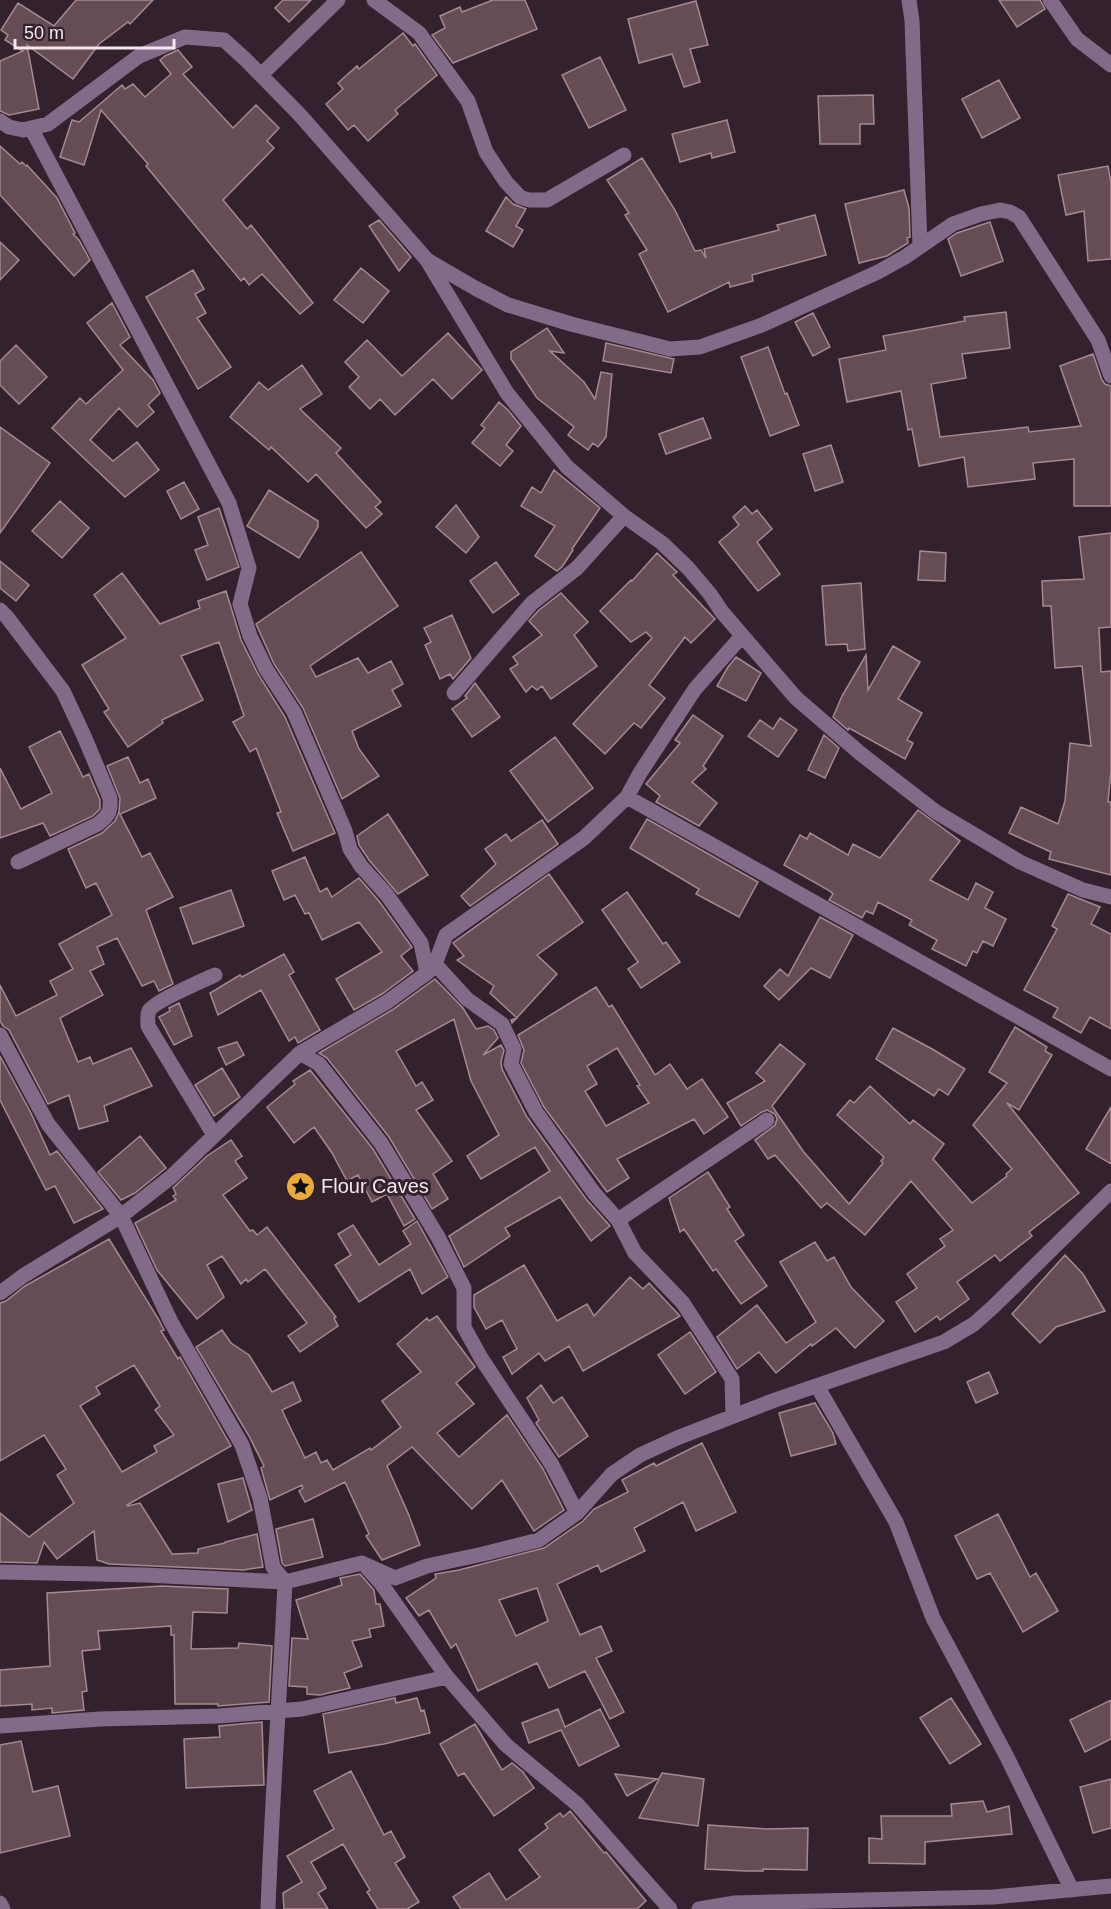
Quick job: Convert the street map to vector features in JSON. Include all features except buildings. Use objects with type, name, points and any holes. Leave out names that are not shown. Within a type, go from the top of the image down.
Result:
[{"type":"street","points":[[261,75],[338,0]]},
{"type":"street","points":[[374,0],[419,33],[468,100],[486,152],[506,182],[520,197],[529,200],[547,200],[624,155]]},
{"type":"street","points":[[909,0],[912,21],[920,246]]},
{"type":"street","points":[[1050,0],[1077,39],[1111,65]]},
{"type":"street","points":[[0,122],[23,130],[48,123],[139,56],[186,37],[224,40],[300,115],[427,260],[477,344],[520,409],[567,467],[624,516],[662,543],[688,568],[742,636],[796,698],[861,754],[936,812],[1020,862],[1083,890],[1111,897]]},
{"type":"street","points":[[31,128],[229,503],[249,568],[240,604],[250,636],[266,669],[294,712],[345,831],[350,849],[422,943],[431,968],[467,999],[502,1024],[513,1048],[511,1064],[536,1112],[594,1193],[618,1220],[634,1253],[683,1303],[732,1379],[732,1416]]},
{"type":"street","points":[[427,260],[508,305],[571,324],[670,349],[700,347],[762,324],[878,272],[905,257],[953,224],[1000,210],[1019,217],[1098,340],[1111,376]]},
{"type":"street","points":[[454,693],[532,603],[577,568],[624,516]]},
{"type":"street","points":[[0,610],[63,691],[110,798],[111,808],[108,816],[98,824],[18,862]]},
{"type":"street","points":[[0,1293],[23,1276],[121,1216],[171,1177],[300,1053],[387,1002],[431,968],[446,936],[584,838],[627,797],[695,689],[742,636]]},
{"type":"street","points":[[627,797],[1111,1069]]},
{"type":"street","points":[[214,1135],[148,1026],[148,1011],[157,1003],[215,975]]},
{"type":"street","points":[[0,1035],[48,1124],[121,1216],[171,1322],[242,1445],[260,1498],[273,1567],[285,1582],[268,1909]]},
{"type":"street","points":[[300,1053],[319,1064],[374,1134],[438,1237],[464,1288],[464,1327],[481,1358],[552,1465],[577,1513]]},
{"type":"street","points":[[618,1220],[767,1120]]},
{"type":"street","points":[[0,1572],[145,1575],[285,1582],[362,1563],[395,1578],[427,1566],[539,1540],[577,1513],[612,1474],[640,1455],[732,1416],[944,1342],[974,1324],[1111,1191]]},
{"type":"street","points":[[817,1386],[896,1522],[933,1618],[1007,1757],[1072,1890]]},
{"type":"street","points":[[362,1563],[380,1582],[447,1677],[506,1745],[577,1804],[670,1909]]},
{"type":"street","points":[[0,1726],[100,1719],[219,1716],[302,1709],[447,1677]]},
{"type":"street","points":[[699,1909],[735,1903],[993,1896],[1111,1886]]},
{"type":"street","points":[[0,1903],[3,1909]]},
{"type":"place","name":"Flour Caves","points":[[300,1186]]}]
